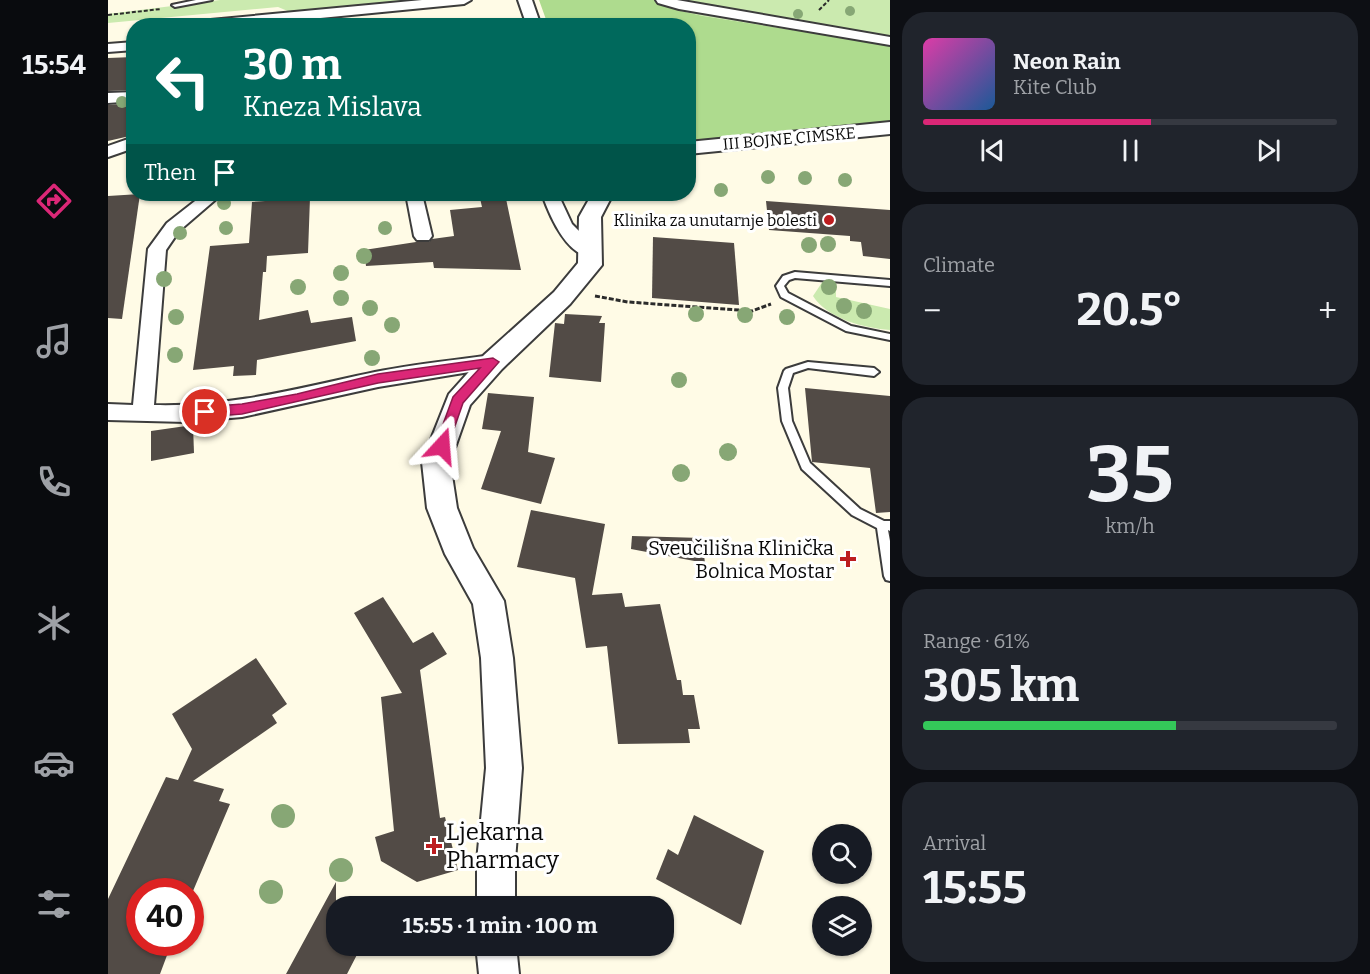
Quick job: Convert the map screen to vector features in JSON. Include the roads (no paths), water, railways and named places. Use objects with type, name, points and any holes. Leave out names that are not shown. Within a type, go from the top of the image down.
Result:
[{"type":"street","points":[[347,18],[401,6],[465,0]]},
{"type":"street","points":[[525,0],[531,18]]},
{"type":"street","points":[[654,0],[890,41]]},
{"type":"street","points":[[663,0],[679,5]]},
{"type":"street","points":[[108,48],[126,47]]},
{"type":"street","points":[[108,98],[126,97]]},
{"type":"street","name":"III BOJNE CIMSKE","points":[[696,147],[890,128]]},
{"type":"street","points":[[108,152],[126,145]]},
{"type":"street","points":[[142,413],[158,249],[173,227],[205,201]]},
{"type":"street","points":[[415,201],[423,237]]},
{"type":"street","points":[[553,201],[560,221],[575,242],[590,251]]},
{"type":"street","points":[[496,896],[496,861],[504,768],[497,658],[488,601],[460,554],[442,508],[436,462],[458,401],[493,362],[568,290],[590,265],[590,217],[596,201]]},
{"type":"street","points":[[108,412],[186,414],[242,409],[378,379],[493,362]]},
{"type":"street","points":[[497,956],[499,974]]},
{"type":"lane","points":[[175,5],[209,0]]},
{"type":"lane","points":[[890,283],[795,275],[786,278],[780,286],[784,295],[849,329],[890,337]]},
{"type":"lane","points":[[874,372],[808,365],[789,371],[783,388],[787,421],[806,466],[856,512],[886,525],[890,576]]},
{"type":"place","name":"Klinika za unutarnje bolesti","points":[[829,220]]},
{"type":"place","name":"Sveučilišna Klinička Bolnica Mostar","points":[[848,559]]},
{"type":"place","name":"Ljekarna Pharmacy","points":[[434,846]]}]
